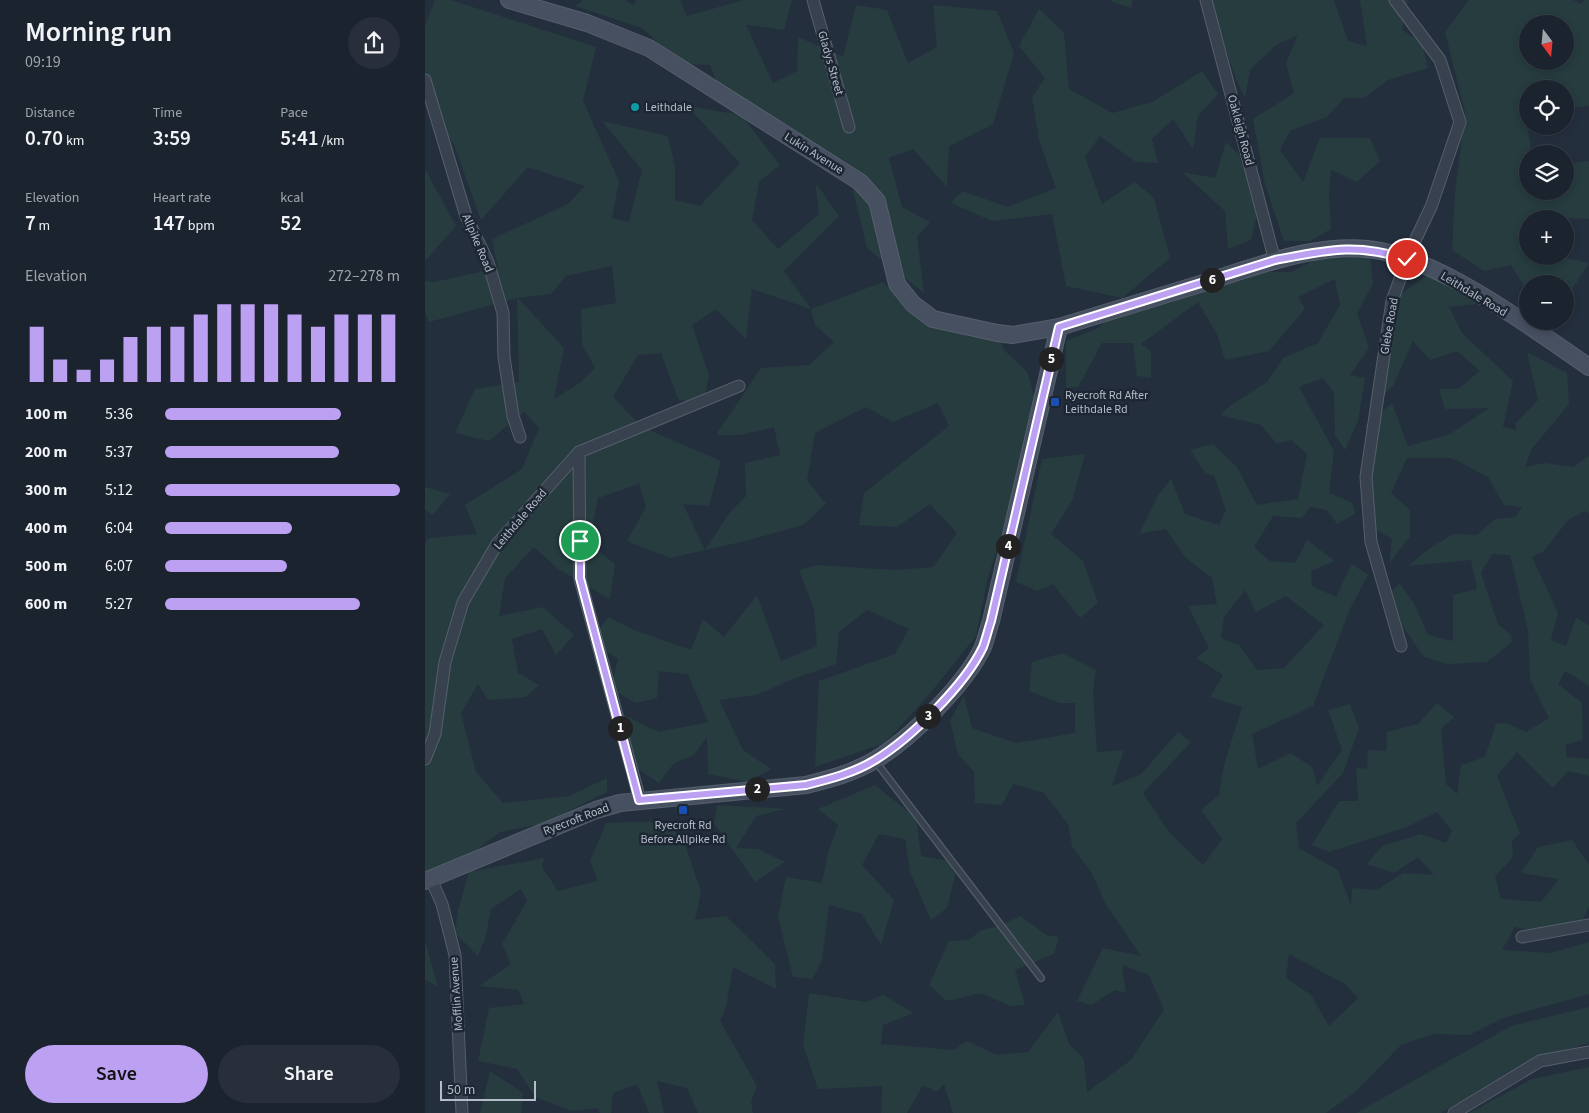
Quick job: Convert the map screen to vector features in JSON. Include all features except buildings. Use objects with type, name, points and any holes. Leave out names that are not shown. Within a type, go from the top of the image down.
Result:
[{"type":"street","name":"Lukin Avenue","points":[[509,0],[587,23],[649,48],[861,182],[877,202],[897,284],[913,304],[933,319],[1005,334],[1059,327]]},
{"type":"street","name":"Gladys Street","points":[[813,0],[849,126]]},
{"type":"street","name":"Oakleigh Road","points":[[1206,0],[1275,260]]},
{"type":"street","name":"Glebe Road","points":[[1395,0],[1440,60],[1459,122],[1431,206],[1407,259],[1392,301],[1366,477],[1371,542],[1401,646]]},
{"type":"street","name":"Allpike Road","points":[[425,80],[466,216],[488,262],[503,313],[504,357],[513,416],[520,437]]},
{"type":"street","name":"Leithdale Road","points":[[1059,327],[1275,260],[1345,248],[1383,251],[1441,273],[1477,293],[1589,368]]},
{"type":"street","name":"Ryecroft Road","points":[[428,880],[596,810],[639,800],[806,785],[853,771],[875,760],[918,726],[937,707],[971,666],[982,647],[991,621],[1059,327]]},
{"type":"street","name":"Leithdale Road","points":[[425,759],[435,734],[445,662],[463,602],[497,544],[579,452],[739,386]]},
{"type":"street","points":[[579,452],[580,578],[639,800]]},
{"type":"street","name":"Mofflin Avenue","points":[[428,880],[442,904],[455,955],[462,1113]]},
{"type":"street","points":[[1522,937],[1589,925]]},
{"type":"street","points":[[1454,1113],[1540,1061],[1589,1052]]},
{"type":"lane","points":[[875,760],[1041,978]]},
{"type":"green space","points":[[435,0],[451,0],[596,47],[583,101],[619,181],[612,218],[629,222],[642,170],[602,121],[668,136],[675,167],[675,200],[700,206],[740,163],[687,106],[741,115],[780,165],[759,182],[752,220],[778,249],[819,214],[815,182],[839,216],[784,271],[811,309],[883,282],[922,322],[970,337],[999,338],[1004,350],[1028,373],[1043,431],[1028,452],[988,577],[976,636],[928,696],[885,743],[815,767],[819,681],[895,654],[909,629],[867,610],[839,632],[836,664],[793,679],[756,695],[719,700],[743,750],[771,769],[748,782],[708,774],[707,737],[694,755],[674,763],[659,783],[638,769],[616,711],[659,732],[708,722],[688,674],[659,671],[657,698],[636,703],[611,689],[618,659],[590,642],[608,617],[637,631],[691,650],[703,619],[724,637],[757,595],[781,661],[817,646],[814,609],[799,570],[817,565],[894,570],[933,567],[957,533],[930,504],[897,527],[859,525],[864,493],[949,426],[938,403],[893,422],[866,407],[815,433],[807,480],[826,504],[803,525],[750,540],[670,558],[627,541],[646,507],[639,484],[598,498],[589,543],[615,564],[610,599],[558,569],[534,547],[505,578],[499,616],[543,607],[574,635],[556,655],[542,629],[512,639],[518,673],[539,685],[526,697],[488,700],[478,684],[461,713],[476,772],[503,803],[569,796],[607,778],[607,792],[542,824],[500,832],[454,867],[425,871],[425,543],[429,538],[477,534],[465,505],[522,469],[539,428],[524,412],[489,441],[455,433],[475,389],[519,382],[517,298],[429,322],[425,312],[425,281],[434,282],[498,268],[492,239],[568,204],[585,186],[528,167],[481,220],[454,145],[425,102],[425,26]],"holes":[[[612,266],[616,303],[581,309],[582,344],[595,368],[581,382],[554,399],[564,348],[518,298],[551,294],[566,276]],[[752,289],[811,309],[815,325],[834,342],[809,365],[761,368],[716,435],[741,435],[774,427],[780,455],[745,463],[746,496],[730,512],[705,550],[683,504],[709,506],[721,461],[642,427],[613,397],[638,355],[661,353],[678,399],[703,408],[709,375],[692,325],[716,309],[746,339]]]},
{"type":"green space","points":[[583,0],[625,0],[634,5],[636,0],[680,0],[687,16],[744,0],[792,0],[784,30],[746,25],[773,83],[797,71],[798,37],[843,57],[856,5],[887,10],[908,63],[937,47],[933,5],[997,11],[1014,53],[993,124],[949,146],[947,187],[913,149],[889,158],[902,207],[930,222],[917,237],[924,293],[867,248],[846,162],[718,85],[710,65],[681,64],[642,28],[575,6]]},
{"type":"green space","points":[[1111,0],[1132,0],[1132,8],[1112,2]]},
{"type":"green space","points":[[1209,0],[1334,0],[1348,41],[1367,46],[1360,0],[1408,0],[1402,30],[1422,43],[1428,68],[1388,80],[1364,98],[1344,98],[1327,117],[1290,131],[1280,150],[1303,182],[1320,138],[1370,138],[1380,161],[1357,182],[1331,170],[1329,195],[1331,229],[1310,241],[1284,241],[1265,185],[1253,119],[1294,93],[1286,63],[1298,35],[1276,45],[1250,70],[1245,98],[1236,79]]},
{"type":"green space","points":[[1469,0],[1573,0],[1581,4],[1584,0],[1589,0],[1589,106],[1574,108],[1574,80],[1519,80],[1519,135],[1529,135],[1530,145],[1519,145],[1519,200],[1574,200],[1574,163],[1589,161],[1589,219],[1574,218],[1574,210],[1519,210],[1519,265],[1574,265],[1574,260],[1589,263],[1574,286],[1574,275],[1519,275],[1519,278],[1511,265],[1484,271],[1452,250],[1455,193],[1465,112],[1445,32]]},
{"type":"green space","points":[[1039,9],[1064,33],[1069,89],[1112,113],[1152,102],[1202,71],[1218,94],[1198,116],[1193,149],[1173,119],[1152,139],[1158,163],[1136,162],[1100,136],[1085,157],[1102,204],[1135,182],[1154,198],[1170,258],[1122,298],[1066,286],[1052,214],[992,221],[951,203],[962,191],[1008,207],[1056,188],[1039,140],[1032,97],[1045,78],[1019,46]]},
{"type":"green space","points":[[1226,142],[1251,166],[1258,211],[1251,240],[1228,249],[1225,211],[1182,172],[1215,178]]},
{"type":"green space","points":[[425,169],[456,226],[425,261]]},
{"type":"green space","points":[[1324,255],[1370,255],[1373,284],[1357,313],[1369,348],[1350,375],[1365,378],[1358,421],[1345,450],[1335,435],[1334,393],[1323,378],[1299,387],[1334,451],[1329,493],[1353,503],[1355,514],[1337,524],[1327,510],[1310,507],[1302,518],[1273,516],[1254,547],[1270,561],[1295,563],[1307,540],[1335,561],[1311,571],[1312,586],[1336,597],[1352,564],[1368,575],[1349,611],[1313,706],[1252,734],[1258,769],[1291,753],[1313,768],[1317,786],[1342,750],[1328,710],[1350,704],[1359,728],[1343,773],[1296,823],[1299,848],[1338,870],[1351,906],[1352,888],[1377,890],[1403,873],[1434,875],[1418,857],[1394,873],[1367,864],[1382,846],[1421,834],[1446,843],[1452,831],[1437,812],[1407,827],[1329,852],[1312,845],[1339,801],[1358,801],[1356,767],[1367,769],[1368,750],[1386,751],[1387,732],[1418,724],[1437,703],[1454,717],[1441,729],[1446,784],[1457,794],[1461,765],[1485,757],[1496,724],[1505,723],[1526,732],[1549,718],[1530,679],[1528,630],[1510,555],[1492,554],[1481,573],[1498,624],[1511,635],[1512,642],[1487,662],[1448,664],[1424,657],[1384,600],[1399,583],[1414,603],[1428,635],[1453,641],[1453,595],[1477,589],[1471,560],[1408,566],[1430,548],[1453,534],[1477,535],[1495,519],[1515,517],[1522,507],[1504,505],[1488,477],[1452,458],[1407,458],[1391,493],[1410,510],[1410,536],[1389,564],[1392,539],[1370,526],[1365,479],[1376,444],[1365,426],[1392,403],[1408,446],[1450,434],[1489,408],[1445,409],[1439,389],[1458,389],[1480,371],[1457,351],[1430,360],[1413,341],[1393,386],[1376,403],[1379,347],[1395,298],[1428,275],[1486,303],[1449,307],[1462,333],[1513,381],[1503,427],[1517,430],[1515,424],[1538,400],[1527,352],[1567,373],[1569,404],[1531,450],[1525,467],[1544,463],[1573,467],[1589,456],[1589,513],[1585,511],[1568,520],[1544,551],[1532,557],[1558,613],[1551,640],[1566,646],[1576,618],[1589,625],[1589,686],[1565,671],[1558,684],[1582,703],[1583,740],[1566,745],[1566,757],[1589,759],[1589,776],[1568,771],[1553,788],[1517,752],[1497,776],[1520,833],[1512,841],[1513,857],[1495,876],[1501,899],[1541,902],[1559,879],[1521,873],[1538,847],[1572,840],[1589,865],[1589,907],[1578,930],[1554,936],[1515,927],[1502,950],[1551,953],[1589,942],[1589,994],[1503,1018],[1469,1035],[1433,1034],[1401,1045],[1355,1092],[1326,1113],[953,1113],[944,1084],[937,1092],[923,1085],[907,1113],[881,1113],[882,1086],[818,1089],[803,1045],[809,993],[866,1002],[883,995],[914,1013],[883,1025],[881,1044],[954,1050],[967,1041],[997,1055],[1028,1052],[1058,1012],[1069,1044],[1084,1059],[1087,1092],[1131,1060],[1164,1010],[1149,975],[1122,965],[1126,993],[1115,990],[1091,1005],[1077,1001],[1103,948],[1141,956],[1107,906],[1091,872],[1072,846],[1068,824],[1044,793],[1013,784],[1002,805],[975,803],[974,772],[958,754],[950,721],[964,695],[972,728],[1016,743],[1075,733],[1075,703],[1060,703],[1029,691],[1032,662],[1062,653],[1096,670],[1093,691],[1097,752],[1124,750],[1112,786],[1141,774],[1178,732],[1191,742],[1143,793],[1169,832],[1203,865],[1222,839],[1201,810],[1219,795],[1224,765],[1242,707],[1210,697],[1223,675],[1196,658],[1209,648],[1188,606],[1217,604],[1212,578],[1186,558],[1166,529],[1139,534],[1157,497],[1171,479],[1185,514],[1219,525],[1226,510],[1214,476],[1205,473],[1190,450],[1213,444],[1237,467],[1257,505],[1298,499],[1307,454],[1291,440],[1277,444],[1261,425],[1220,415],[1231,405],[1267,382],[1283,358],[1318,343],[1340,305],[1335,279],[1298,297],[1305,309],[1269,351],[1225,360],[1217,334],[1198,302],[1141,344],[1151,351],[1151,378],[1137,376],[1133,343],[1102,343],[1078,387],[1066,388],[1066,341],[1098,328],[1110,318],[1256,272],[1291,272]],"holes":[[[1245,590],[1256,612],[1286,596],[1324,625],[1284,668],[1257,670],[1239,645],[1221,638],[1224,617]],[[1289,954],[1345,984],[1358,998],[1329,1026],[1311,995],[1286,978]]]},
{"type":"green space","points":[[1085,454],[1072,501],[1051,534],[1083,561],[1098,603],[1080,618],[1053,584],[1037,591],[1016,582],[1042,459]]},
{"type":"green space","points":[[425,487],[450,494],[433,515],[425,510]]},
{"type":"green space","points":[[875,785],[916,818],[921,856],[958,863],[947,908],[931,920],[910,872],[905,839],[879,834],[862,865],[894,900],[881,945],[862,914],[829,905],[822,960],[812,979],[793,977],[778,917],[786,877],[822,883],[828,853],[838,825],[818,809]]},
{"type":"green space","points":[[717,805],[786,809],[756,816],[736,848],[758,849],[785,862],[755,882],[714,823]]},
{"type":"green space","points":[[667,821],[685,844],[701,892],[695,920],[726,916],[775,964],[776,989],[733,967],[726,1007],[720,1021],[757,1086],[751,1102],[753,1113],[698,1113],[687,1088],[657,1081],[664,1113],[649,1113],[637,1084],[613,1093],[611,1113],[600,1113],[598,1108],[571,1111],[535,1097],[517,1069],[478,1061],[489,1008],[524,1004],[518,990],[479,986],[511,964],[502,944],[527,901],[521,889],[491,909],[485,939],[478,956],[455,933],[458,910],[469,872],[544,858],[542,867],[558,891],[598,881],[590,861],[606,823]]},
{"type":"green space","points":[[1020,916],[1047,935],[1059,937],[1054,954],[1015,970],[1025,1005],[1010,1006],[981,993],[947,1001],[929,985],[949,941],[969,940],[981,930],[999,926]]},
{"type":"green space","points":[[426,944],[438,987],[425,980]]},
{"type":"green space","points":[[1589,1007],[1589,1043],[1526,1061],[1441,1113],[1356,1113],[1511,1026]]},
{"type":"green space","points":[[1589,1067],[1589,1113],[1469,1113],[1532,1079]]},
{"type":"green space","points":[[490,1071],[523,1093],[521,1113],[480,1113]]},
{"type":"place","name":"Leithdale","points":[[635,107]]},
{"type":"place","name":"Ryecroft Rd After Leithdale Rd","points":[[1055,402]]},
{"type":"place","name":"Ryecroft Rd Before Allpike Rd","points":[[683,810]]},
{"type":"route","points":[[580,541],[580,578],[639,800],[806,785],[831,779],[875,760],[918,726],[955,686],[971,666],[982,647],[991,621],[1059,327],[1275,260],[1345,248],[1365,248],[1383,251],[1407,259]]}]
